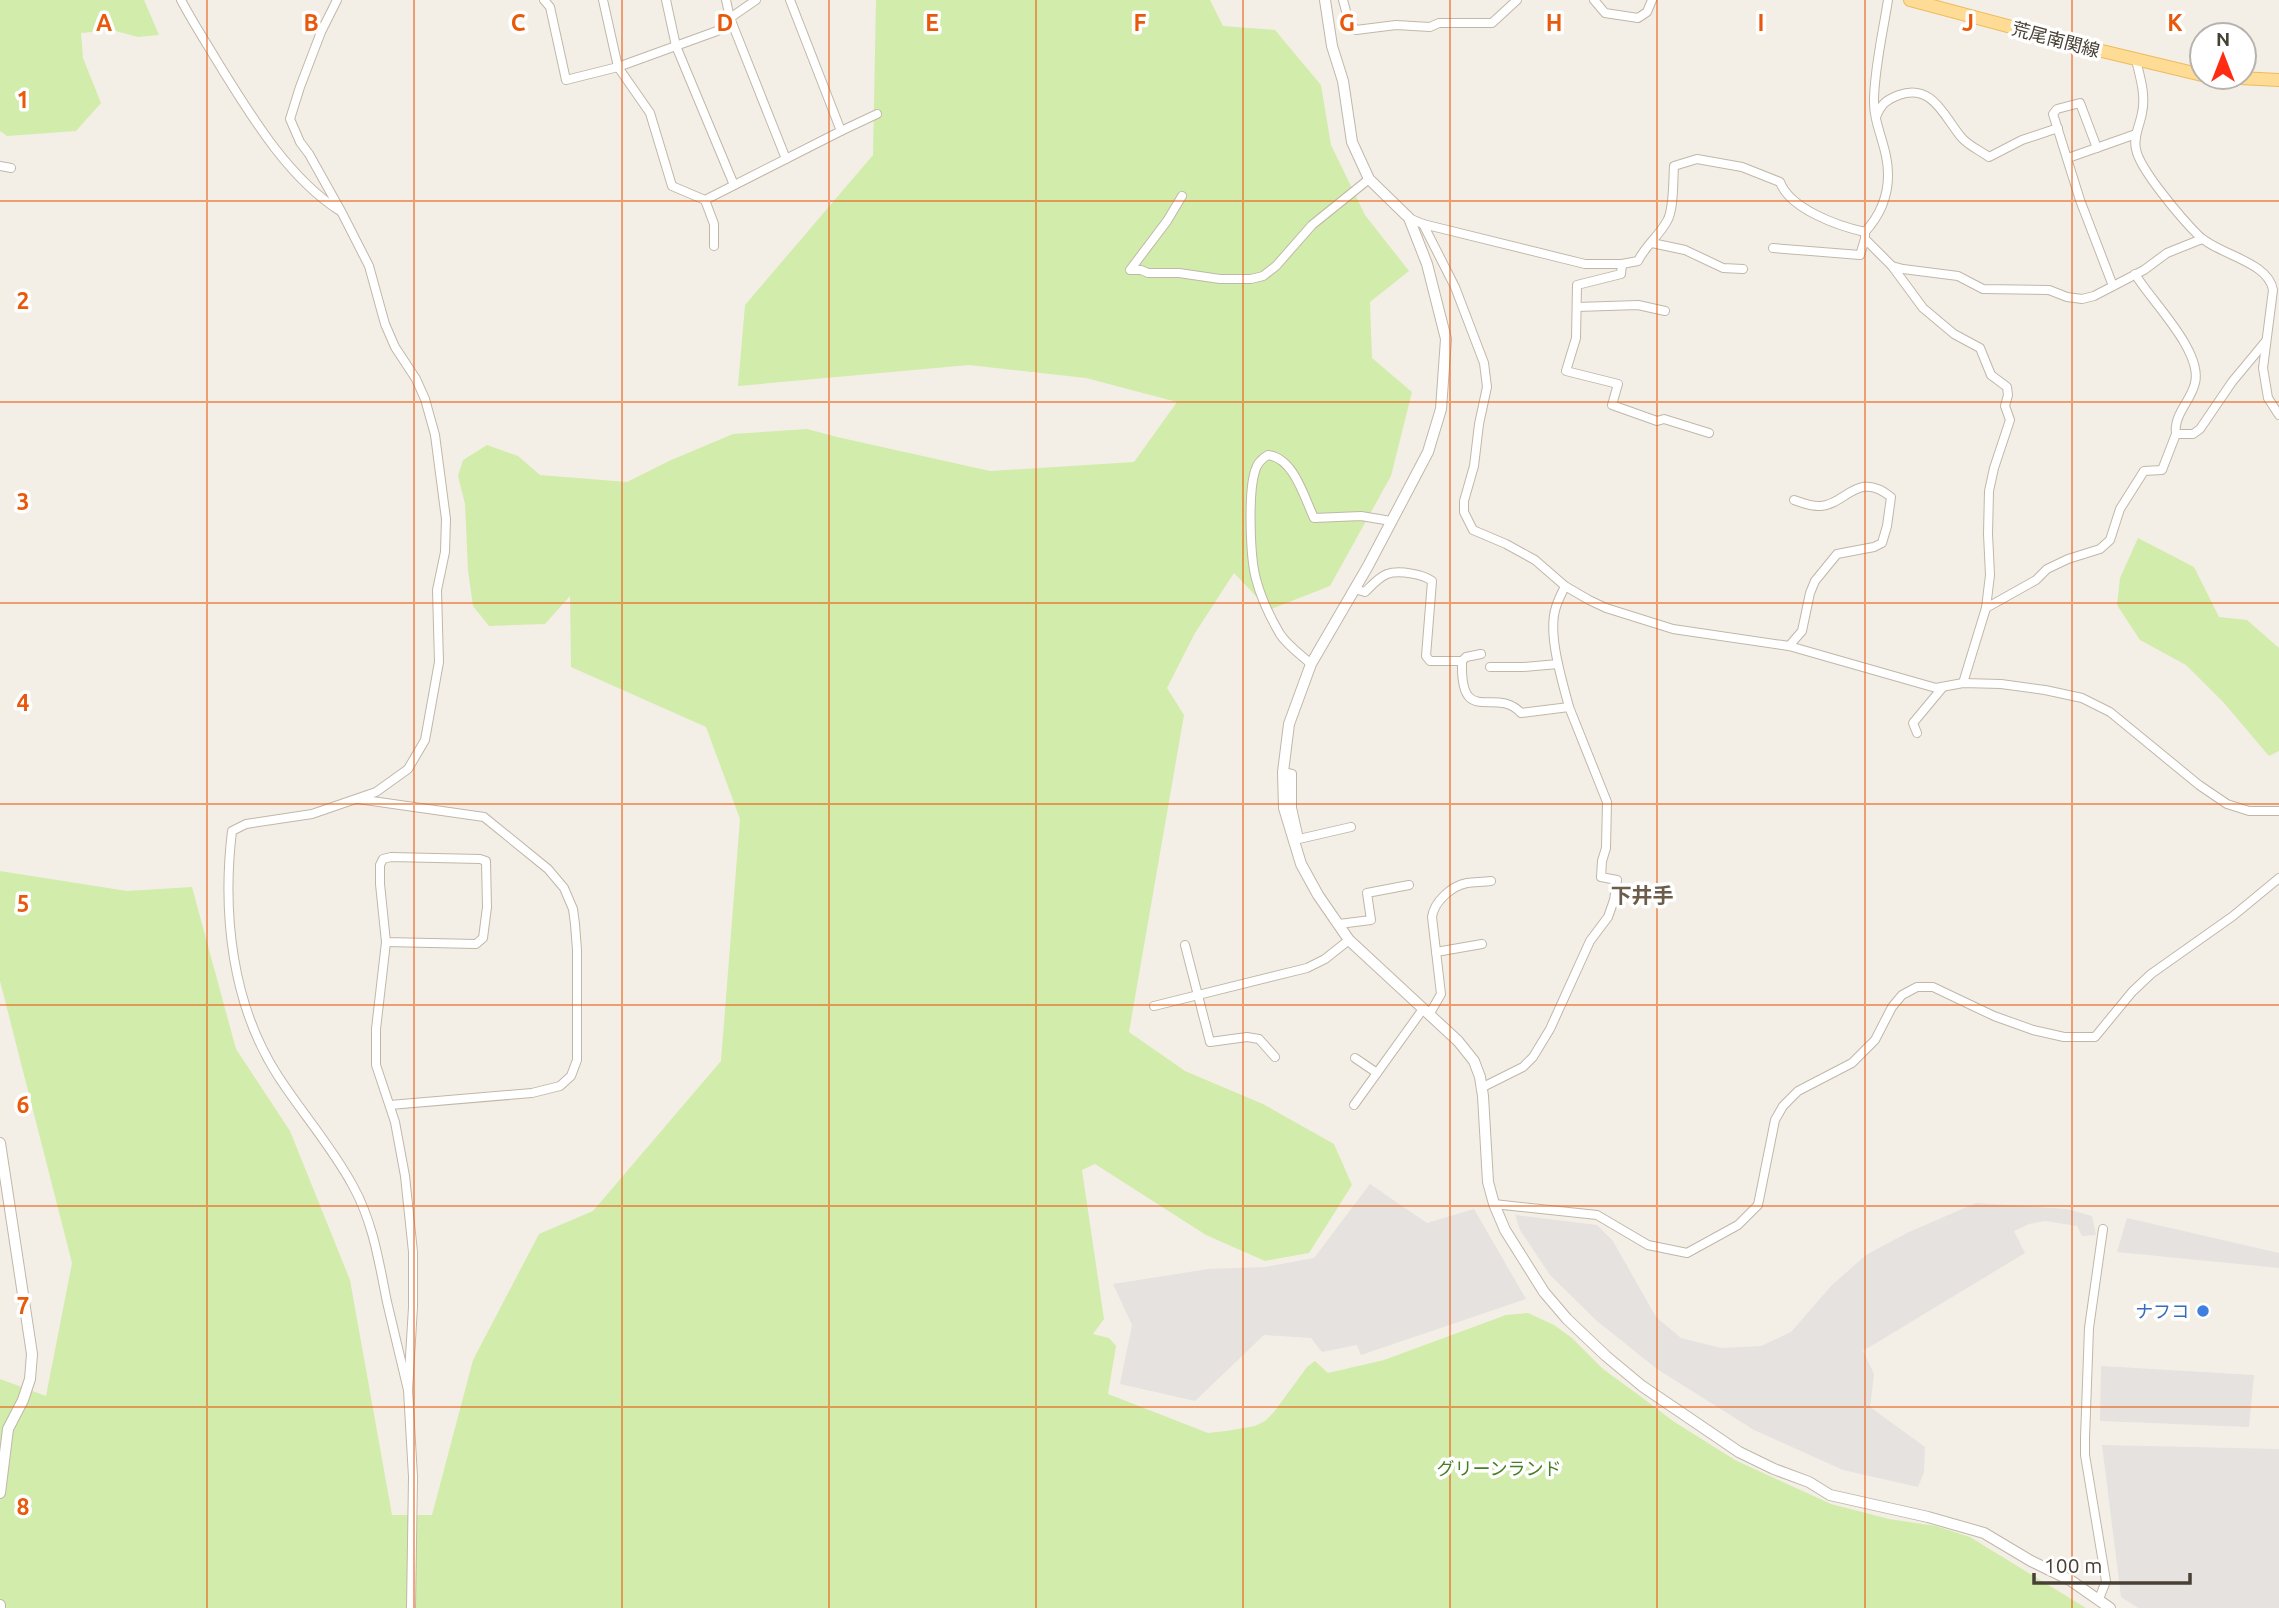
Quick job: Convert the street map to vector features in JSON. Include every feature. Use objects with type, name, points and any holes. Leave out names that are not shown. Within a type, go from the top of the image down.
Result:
[{"type":"main road","name":"荒尾南関線","points":[[1910,0],[2188,72]]},
{"type":"main road","points":[[2258,79],[2279,80]]},
{"type":"street","points":[[181,0],[242,99],[293,171],[318,197],[342,213]]},
{"type":"street","points":[[337,0],[321,32],[290,119],[369,266],[385,324],[416,379],[435,435],[446,519],[444,552],[437,590],[439,662],[425,740],[408,769],[376,792],[312,814],[246,824],[232,831],[229,855],[229,929],[236,972],[258,1042],[277,1075],[353,1187],[373,1234],[408,1390]]},
{"type":"street","points":[[544,0],[550,7],[566,80],[618,67],[717,31],[755,0]]},
{"type":"street","points":[[603,0],[618,67],[650,113],[672,186],[705,200],[714,224],[714,246]]},
{"type":"street","points":[[666,0],[676,46],[734,185]]},
{"type":"street","points":[[726,0],[730,18],[786,159]]},
{"type":"street","points":[[790,0],[841,131]]},
{"type":"street","points":[[1325,0],[1332,46],[1343,81],[1352,142],[1369,179],[1409,218],[1423,224],[1585,264],[1622,264],[1637,261],[1670,218],[1674,166],[1697,159],[1742,167],[1780,182],[1783,191],[1791,198],[1825,220],[1865,236],[1892,266],[1923,308],[1954,334],[1980,348],[1991,375],[2007,387],[2005,407],[2010,420],[1989,491],[1987,534],[1990,575],[1986,608],[1963,683]]},
{"type":"street","points":[[1343,0],[1349,22],[1356,30],[1396,25],[1430,27],[1439,23],[1492,23],[1517,0]]},
{"type":"street","points":[[1594,0],[1605,13],[1638,19],[1647,12],[1652,0]]},
{"type":"street","points":[[1773,248],[1860,255],[1865,236],[1884,207],[1887,158],[1875,120],[1874,98],[1888,0]]},
{"type":"street","points":[[2136,60],[2144,95],[2136,134],[2135,148],[2139,159],[2170,204],[2202,239],[2262,272],[2276,284],[2263,368],[2268,398],[2279,415]]},
{"type":"street","points":[[1875,120],[1881,105],[1889,99],[1912,91],[1926,96],[1939,106],[1964,140],[1989,157],[2022,140],[2057,128]]},
{"type":"street","points":[[2096,148],[2080,103],[2057,109],[2053,114],[2057,128],[2080,200],[2113,286]]},
{"type":"street","points":[[705,200],[877,114]]},
{"type":"street","points":[[2068,158],[2136,134]]},
{"type":"street","points":[[0,166],[11,168]]},
{"type":"street","points":[[1182,196],[1167,221],[1130,270],[1220,279],[1251,279],[1263,276],[1276,266],[1312,225],[1369,179]]},
{"type":"street","points":[[1409,218],[1430,272],[1446,339],[1441,410],[1428,452],[1311,664],[1289,724],[1283,772],[1284,808],[1301,864],[1318,895],[1349,940],[1458,1041],[1474,1061],[1482,1088],[1488,1182],[1494,1204],[1522,1260],[1567,1319],[1642,1386],[1739,1452],[1810,1482],[1830,1495],[1928,1517],[1984,1533],[2070,1580],[2110,1608]]},
{"type":"street","points":[[1423,224],[1455,288],[1484,363],[1487,387],[1474,466],[1464,502],[1464,512],[1473,530],[1535,560],[1565,586],[1606,608],[1673,629],[1789,646],[1936,688],[1963,683],[2001,684],[2082,698],[2110,712],[2227,804],[2249,811],[2279,811]]},
{"type":"street","points":[[1892,266],[1903,270],[1958,276],[1983,289],[2049,290],[2067,298],[2082,299],[2094,296],[2135,275],[2167,253],[2202,239]]},
{"type":"street","points":[[1651,243],[1685,250],[1723,268],[1743,269]]},
{"type":"street","points":[[1622,264],[1621,274],[1577,285],[1576,338],[1566,370],[1618,384],[1612,405],[1657,421],[1664,419],[1709,433]]},
{"type":"street","points":[[1986,608],[2036,580],[2047,569],[2100,549],[2109,540],[2120,509],[2144,471],[2162,470],[2176,434],[2175,425],[2195,385],[2197,372],[2173,324],[2135,275]]},
{"type":"street","points":[[1577,307],[1638,305],[1665,311]]},
{"type":"street","points":[[2176,434],[2193,434],[2200,429],[2232,382],[2267,340]]},
{"type":"street","points":[[1311,664],[1282,637],[1270,616],[1255,578],[1251,487],[1260,460],[1268,455],[1277,456],[1284,461],[1314,518],[1361,516],[1391,521]]},
{"type":"street","points":[[1789,646],[1802,631],[1815,581],[1837,554],[1882,543],[1891,497],[1884,491],[1862,487],[1823,506],[1809,506],[1794,500]]},
{"type":"street","points":[[1354,589],[1365,592],[1387,574],[1427,577],[1432,582],[1426,656],[1430,661],[1462,661],[1466,657],[1482,654]]},
{"type":"street","points":[[1482,1088],[1523,1067],[1533,1057],[1550,1029],[1590,941],[1608,917],[1614,900],[1617,880],[1601,877],[1606,848],[1607,802],[1569,707],[1558,664],[1554,637],[1555,609],[1565,586]]},
{"type":"street","points":[[1462,661],[1464,692],[1472,700],[1514,706],[1521,713],[1569,707]]},
{"type":"street","points":[[1490,667],[1558,664]]},
{"type":"street","points":[[1917,733],[1913,723],[1943,687]]},
{"type":"street","points":[[1283,772],[1292,774],[1292,808],[1299,839],[1351,828]]},
{"type":"street","points":[[355,799],[489,820],[548,869],[564,888],[573,909],[575,924],[577,1060],[571,1076],[560,1086],[532,1093],[390,1105]]},
{"type":"street","points":[[386,942],[476,944],[482,938],[487,907],[486,861],[391,856],[383,859],[380,865],[386,942],[376,1029],[376,1065],[390,1105],[405,1176],[413,1252],[408,1390],[413,1477],[411,1608]]},
{"type":"street","points":[[1494,1204],[1597,1215],[1648,1245],[1687,1253],[1738,1225],[1758,1205],[1774,1120],[1783,1106],[1798,1091],[1852,1063],[1875,1041],[1892,1007],[1902,995],[1917,987],[1933,987],[1994,1016],[2033,1030],[2064,1037],[2095,1037],[2132,992],[2151,974],[2233,916],[2279,878]]},
{"type":"street","points":[[1354,1105],[1441,993],[1433,908],[1439,900],[1464,883],[1491,881]]},
{"type":"street","points":[[1339,924],[1371,920],[1367,894],[1409,885]]},
{"type":"street","points":[[1154,1006],[1307,968],[1325,959],[1349,940]]},
{"type":"street","points":[[1436,952],[1482,944]]},
{"type":"street","points":[[1185,945],[1210,1042],[1247,1037],[1259,1039],[1275,1057]]},
{"type":"street","points":[[1355,1058],[1377,1073]]},
{"type":"street","points":[[0,1143],[32,1354],[30,1379],[8,1429],[0,1493]]},
{"type":"street","points":[[2099,1599],[2106,1581],[2085,1455],[2085,1438],[2089,1328],[2103,1229]]},
{"type":"green space","points":[[0,0],[144,0],[159,35],[138,37],[112,30],[81,33],[83,58],[101,103],[76,131],[7,136],[0,131]]},
{"type":"green space","name":"グリーンランド","points":[[876,0],[1210,0],[1223,26],[1275,30],[1321,85],[1331,145],[1365,215],[1409,271],[1370,302],[1372,358],[1412,392],[1391,476],[1330,586],[1269,610],[1234,573],[1195,633],[1167,688],[1184,715],[1129,1032],[1185,1071],[1263,1104],[1334,1144],[1352,1185],[1309,1253],[1265,1261],[1206,1235],[1095,1164],[1082,1170],[1104,1319],[1093,1334],[1109,1338],[1116,1346],[1108,1394],[1208,1433],[1255,1426],[1274,1412],[1307,1367],[1315,1361],[1328,1373],[1384,1360],[1506,1315],[1528,1313],[1554,1325],[1572,1338],[1603,1369],[1673,1421],[1735,1460],[1831,1504],[1889,1519],[1936,1526],[1970,1537],[2086,1608],[0,1608],[0,1379],[46,1396],[72,1263],[0,981],[0,871],[127,891],[192,887],[236,1049],[290,1131],[350,1280],[392,1515],[432,1515],[473,1360],[539,1234],[593,1211],[721,1061],[740,819],[706,727],[571,667],[570,596],[545,624],[489,626],[473,606],[468,571],[465,504],[458,476],[463,460],[487,445],[518,456],[540,475],[627,482],[733,434],[807,429],[990,471],[1134,462],[1177,402],[1086,378],[969,365],[738,386],[745,305],[873,155]]},
{"type":"green space","points":[[2138,538],[2194,567],[2219,617],[2247,620],[2279,648],[2279,751],[2269,756],[2224,703],[2186,665],[2140,640],[2117,605],[2120,578]]},
{"type":"shaded area","points":[[1370,1184],[1427,1223],[1474,1209],[1526,1299],[1361,1355],[1357,1345],[1322,1352],[1311,1338],[1264,1335],[1195,1401],[1120,1384],[1132,1325],[1113,1284],[1208,1269],[1265,1267],[1314,1258]]},
{"type":"shaded area","points":[[1976,1203],[2067,1209],[2092,1216],[2096,1235],[2082,1236],[2077,1226],[2045,1221],[2014,1231],[2025,1253],[1863,1351],[1874,1374],[1870,1407],[1925,1447],[1924,1472],[1918,1487],[1843,1470],[1754,1430],[1657,1369],[1597,1321],[1550,1275],[1520,1230],[1515,1215],[1597,1225],[1613,1241],[1656,1317],[1681,1338],[1721,1348],[1761,1346],[1791,1332],[1832,1285],[1866,1255],[1909,1232]]},
{"type":"shaded area","points":[[2127,1218],[2279,1253],[2279,1268],[2117,1252]]},
{"type":"shaded area","points":[[2101,1366],[2254,1375],[2249,1427],[2100,1421]]},
{"type":"shaded area","points":[[2102,1445],[2279,1449],[2279,1608],[2138,1608],[2121,1597]]},
{"type":"place","name":"ナフコ","points":[[2203,1311]]},
{"type":"district","name":"下井手","points":[[1642,895]]}]
